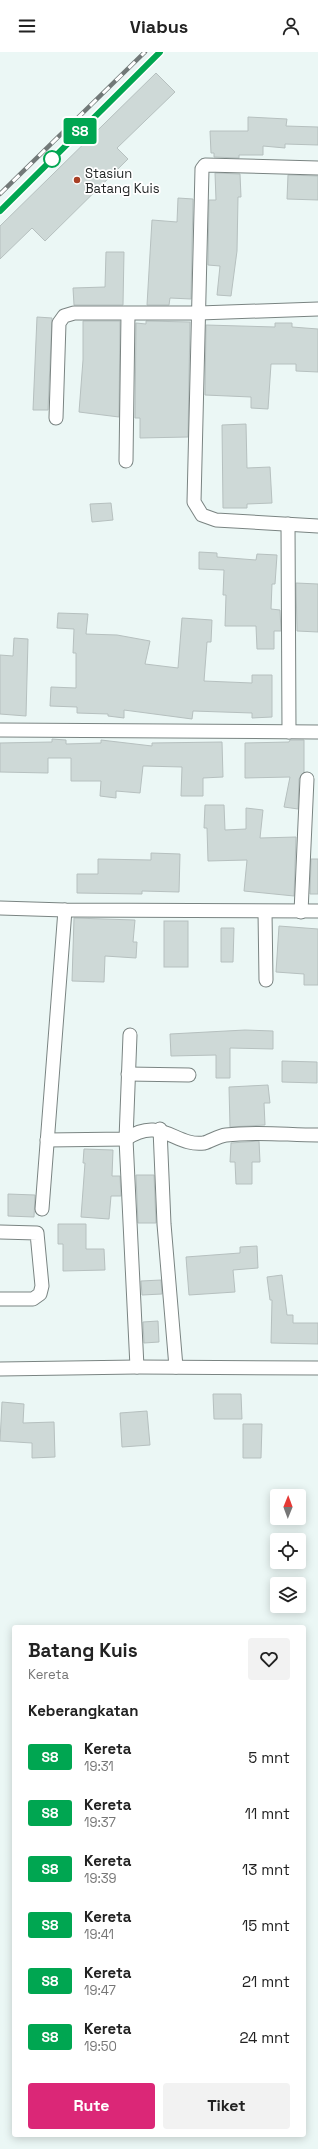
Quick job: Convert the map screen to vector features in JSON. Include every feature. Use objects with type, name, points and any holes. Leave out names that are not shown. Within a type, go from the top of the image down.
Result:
[{"type":"street","points":[[318,168],[205,165],[202,169],[194,502],[202,515],[211,519],[318,526]]},
{"type":"street","points":[[56,418],[59,323],[64,316],[74,313],[199,313],[318,309]]},
{"type":"street","points":[[126,461],[128,314]]},
{"type":"street","points":[[288,524],[289,732]]},
{"type":"street","points":[[0,730],[318,732]]},
{"type":"street","points":[[301,912],[306,779]]},
{"type":"street","points":[[0,908],[318,912]]},
{"type":"street","points":[[42,1209],[65,910]]},
{"type":"street","points":[[265,912],[266,980]]},
{"type":"street","points":[[130,1035],[126,1139],[137,1367]]},
{"type":"street","points":[[128,1074],[189,1075]]},
{"type":"street","points":[[47,1140],[126,1139],[133,1134],[160,1129],[194,1143],[204,1142],[228,1134],[318,1135]]},
{"type":"street","points":[[160,1129],[164,1224],[176,1367]]},
{"type":"street","points":[[0,1232],[37,1233],[42,1286],[40,1294],[33,1299],[0,1299]]},
{"type":"street","points":[[0,1369],[137,1367],[318,1368]]},
{"type":"building","name":"Stasiun Batang Kuis","points":[[156,73],[175,92],[117,148],[128,159],[45,241],[32,228],[0,259],[0,226]]},
{"type":"building","points":[[248,117],[287,119],[286,126],[318,127],[318,145],[285,144],[285,148],[263,146],[263,155],[239,155],[239,158],[214,157],[214,153],[211,153],[210,131],[248,131]]},
{"type":"building","points":[[215,173],[240,174],[241,197],[238,197],[237,251],[231,296],[217,295],[220,266],[208,265],[209,200],[216,200]]},
{"type":"building","points":[[288,175],[318,176],[318,200],[287,199]]},
{"type":"building","points":[[178,198],[193,199],[191,299],[170,298],[169,305],[147,305],[152,220],[177,222]]},
{"type":"building","points":[[106,252],[124,252],[123,305],[74,305],[73,288],[105,287]]},
{"type":"building","points":[[37,317],[52,318],[48,410],[33,410]]},
{"type":"building","points":[[83,321],[120,321],[119,417],[79,412],[83,360]]},
{"type":"building","points":[[146,321],[190,322],[188,437],[140,438],[140,418],[135,418],[136,323],[146,324]]},
{"type":"building","points":[[275,323],[292,323],[292,327],[318,329],[318,372],[296,371],[296,364],[271,364],[268,409],[251,408],[251,397],[205,395],[206,325],[275,327]]},
{"type":"building","points":[[246,424],[247,468],[270,467],[272,503],[247,504],[247,508],[223,508],[222,425]]},
{"type":"building","points":[[111,503],[113,520],[92,522],[90,504]]},
{"type":"building","points":[[199,552],[217,553],[217,557],[256,560],[257,554],[277,555],[275,584],[272,584],[271,609],[280,610],[281,631],[274,631],[274,649],[257,649],[256,626],[225,626],[226,595],[223,595],[224,570],[199,569]]},
{"type":"building","points":[[296,583],[318,584],[318,632],[297,631]]},
{"type":"building","points":[[58,613],[88,614],[86,634],[117,635],[150,641],[145,664],[178,668],[182,618],[212,620],[211,642],[207,642],[204,681],[252,683],[252,675],[272,675],[272,717],[252,718],[252,713],[193,711],[192,719],[124,710],[124,718],[108,716],[108,714],[77,713],[77,707],[50,706],[51,687],[76,688],[76,653],[73,653],[74,629],[57,628]]},
{"type":"building","points":[[14,638],[28,639],[26,716],[0,714],[0,655],[13,656]]},
{"type":"building","points":[[52,739],[66,740],[66,744],[101,743],[101,740],[152,746],[152,743],[222,742],[223,777],[203,778],[203,796],[181,796],[182,767],[143,766],[140,793],[116,791],[116,798],[100,796],[101,781],[71,781],[71,758],[48,758],[48,773],[0,772],[0,743],[52,742]]},
{"type":"building","points":[[290,740],[304,740],[304,772],[299,779],[298,809],[284,807],[290,777],[245,778],[245,743],[289,742]]},
{"type":"building","points":[[205,805],[224,805],[225,830],[246,829],[246,808],[263,810],[260,838],[296,837],[294,896],[244,891],[247,860],[208,861],[207,828],[204,828]]},
{"type":"building","points":[[151,853],[180,854],[179,892],[142,891],[142,894],[77,893],[77,874],[98,874],[98,859],[151,860]]},
{"type":"building","points":[[311,859],[318,859],[318,894],[310,894]]},
{"type":"building","points":[[74,918],[135,920],[133,942],[137,942],[136,958],[105,956],[104,982],[72,981]]},
{"type":"building","points":[[164,921],[188,921],[188,967],[164,967]]},
{"type":"building","points":[[279,926],[318,929],[318,985],[304,985],[304,974],[276,972]]},
{"type":"building","points":[[221,928],[234,928],[233,962],[221,962]]},
{"type":"building","points":[[245,1030],[273,1031],[273,1049],[230,1048],[230,1078],[216,1078],[216,1055],[171,1056],[170,1034]]},
{"type":"building","points":[[282,1061],[317,1062],[317,1083],[282,1082]]},
{"type":"building","points":[[268,1085],[270,1103],[264,1103],[265,1125],[230,1127],[229,1087]]},
{"type":"building","points":[[259,1141],[260,1162],[252,1162],[252,1184],[236,1184],[235,1162],[230,1162],[231,1143]]},
{"type":"building","points":[[84,1149],[113,1150],[112,1176],[120,1176],[121,1196],[111,1196],[109,1219],[81,1217],[85,1163],[83,1163]]},
{"type":"building","points":[[136,1175],[154,1175],[156,1223],[138,1223]]},
{"type":"building","points":[[8,1194],[35,1195],[34,1217],[8,1216]]},
{"type":"building","points":[[58,1224],[86,1224],[86,1249],[104,1249],[105,1270],[63,1271],[63,1244],[58,1244]]},
{"type":"building","points":[[257,1246],[258,1268],[233,1270],[235,1292],[189,1295],[186,1257],[240,1253],[240,1247]]},
{"type":"building","points":[[282,1275],[287,1315],[293,1315],[293,1323],[318,1323],[318,1344],[271,1343],[272,1300],[270,1300],[267,1277]]},
{"type":"building","points":[[161,1280],[162,1294],[142,1295],[141,1281]]},
{"type":"building","points":[[158,1321],[159,1342],[144,1343],[143,1322]]},
{"type":"building","points":[[213,1394],[241,1394],[242,1419],[214,1419]]},
{"type":"building","points":[[2,1402],[24,1404],[23,1423],[54,1422],[55,1457],[32,1458],[32,1443],[0,1441]]},
{"type":"building","points":[[147,1411],[150,1445],[122,1447],[120,1413]]},
{"type":"building","points":[[243,1424],[262,1424],[261,1458],[243,1458]]},
{"type":"railway","points":[[0,194],[145,52]]},
{"type":"railway","points":[[0,211],[160,52]]},
{"type":"train","name":"S8","points":[[0,211],[160,52]]},
{"type":"place","name":"Stasiun Batang Kuis","points":[[77,180]]}]
